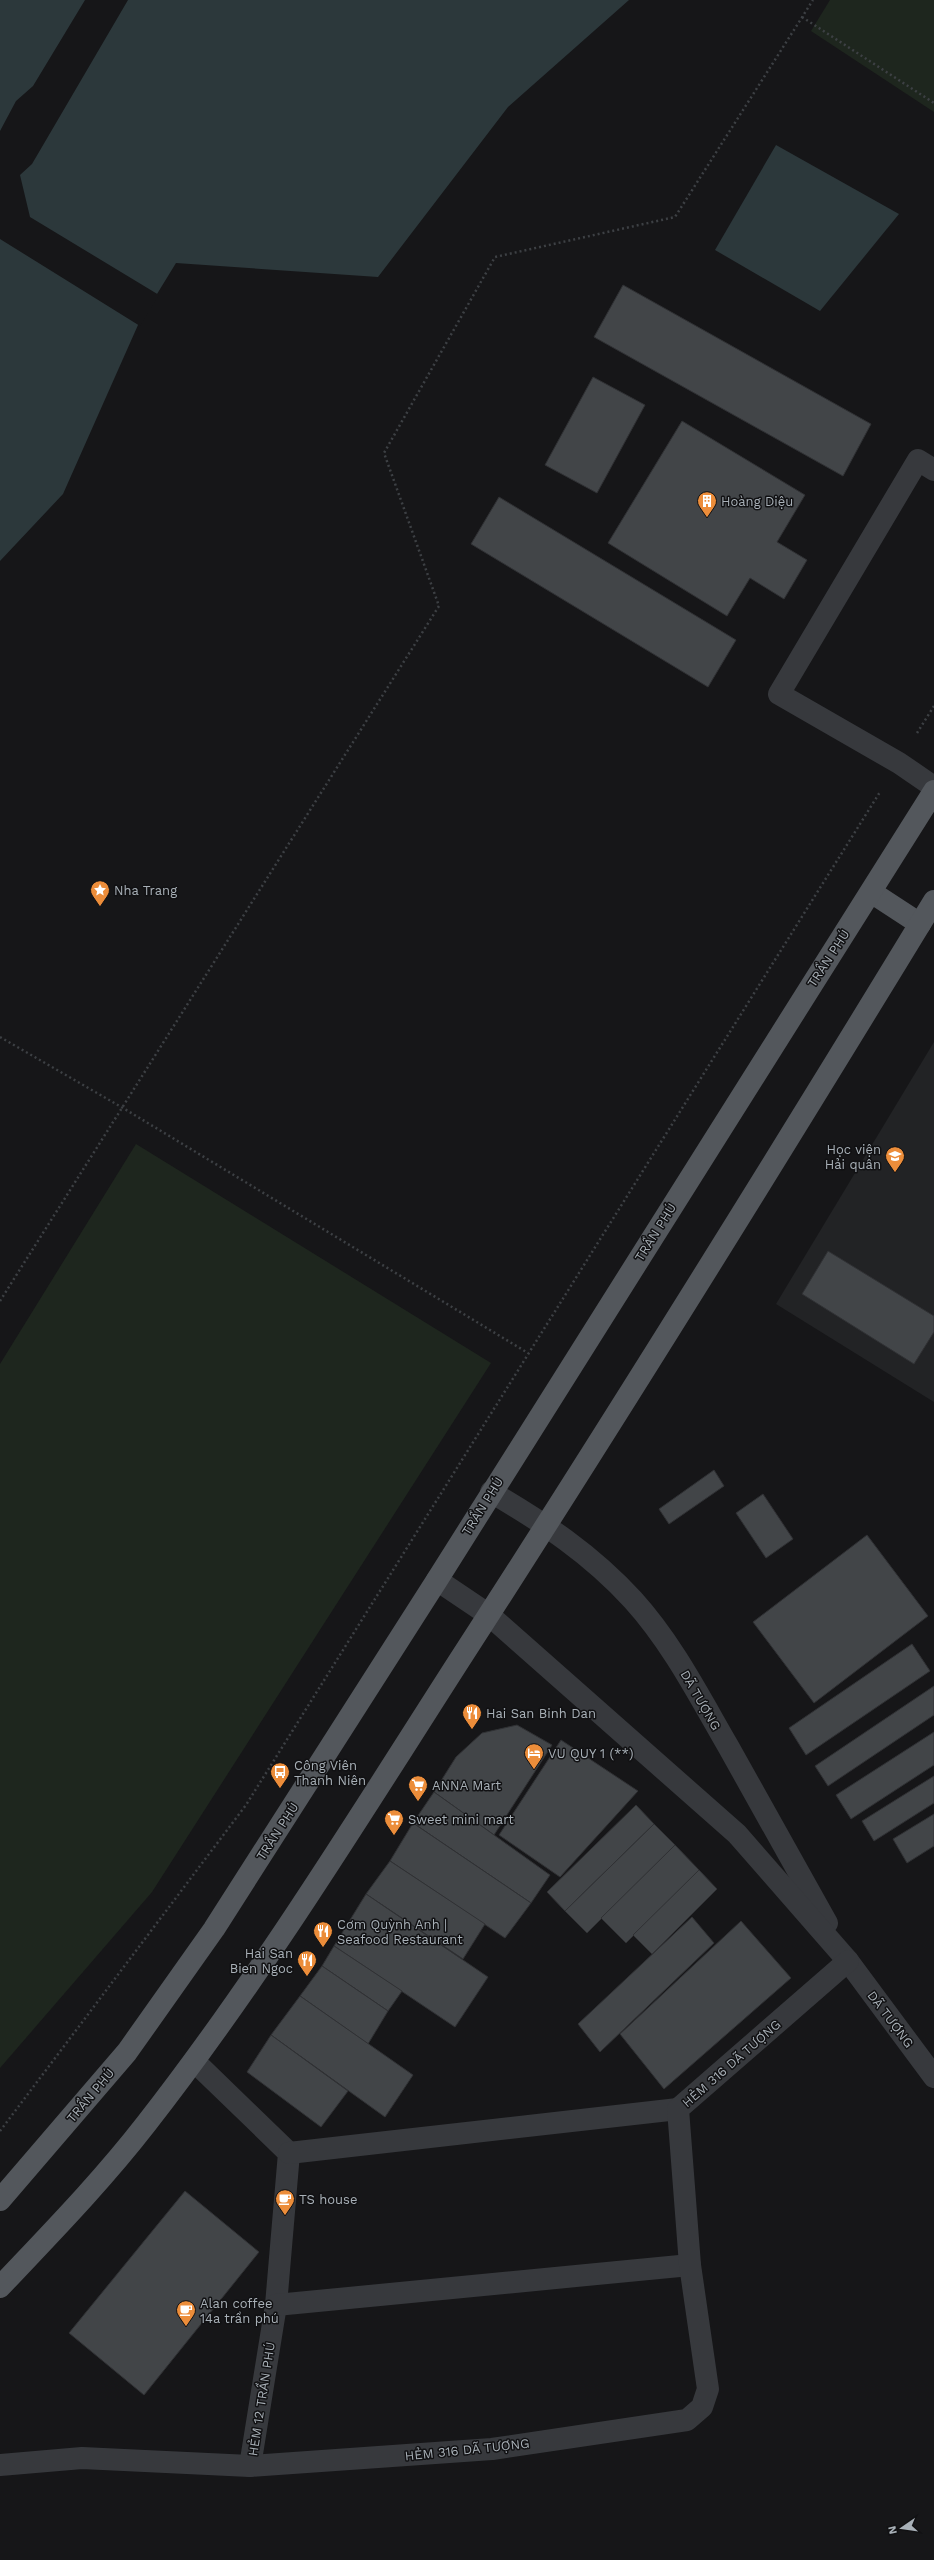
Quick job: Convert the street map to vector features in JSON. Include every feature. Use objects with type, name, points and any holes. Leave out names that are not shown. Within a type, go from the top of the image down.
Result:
[{"type":"main road","name":"TRẦN PHÚ","points":[[0,2200],[127,2052],[214,1929],[437,1580],[491,1492],[934,791]]},
{"type":"main road","points":[[871,892],[920,924]]},
{"type":"main road","points":[[0,2287],[86,2196],[144,2127],[194,2061],[285,1932],[548,1525],[849,1041],[934,900]]},
{"type":"street","points":[[934,470],[918,460],[779,694],[899,763],[934,787]]},
{"type":"street","name":"DÃ TƯỢNG","points":[[491,1492],[548,1525],[604,1570],[633,1600],[661,1634],[695,1687],[848,1961]]},
{"type":"street","name":"DÃ TƯỢNG","points":[[437,1580],[489,1615],[737,1834],[848,1961],[934,2077]]},
{"type":"street","name":"HẺM 316 DÃ TƯỢNG","points":[[0,2465],[82,2458],[250,2466],[492,2449],[687,2420],[702,2407],[708,2389],[690,2265],[678,2109],[848,1961]]},
{"type":"street","points":[[194,2061],[289,2153],[678,2109]]},
{"type":"street","name":"HẺM 12 TRẦN PHÚ","points":[[250,2466],[276,2305],[289,2153]]},
{"type":"street","points":[[276,2305],[690,2265]]},
{"type":"path","points":[[0,1301],[439,606],[384,453],[495,257],[675,217],[813,0]]},
{"type":"path","points":[[802,17],[934,103]]},
{"type":"path","points":[[0,2131],[246,1805],[899,763]]},
{"type":"path","points":[[0,1037],[123,1108],[528,1353]]},
{"type":"shaded area","points":[[0,0],[629,0],[508,107],[378,277],[176,263],[138,325],[63,494],[0,561]]},
{"type":"shaded area","points":[[830,0],[934,0],[934,112],[811,31]]},
{"type":"shaded area","points":[[776,145],[899,214],[820,311],[715,250]]},
{"type":"shaded area","name":"Học viện Hải quân","points":[[934,1042],[934,1402],[776,1304]]},
{"type":"shaded area","points":[[136,1144],[491,1363],[152,1892],[0,2068],[0,1364]]},
{"type":"pier","points":[[85,0],[128,0],[32,164],[20,175],[30,217],[159,295],[140,326],[0,239],[0,131],[16,101],[33,86]]},
{"type":"building","points":[[623,285],[871,424],[843,476],[594,337]]},
{"type":"building","points":[[593,377],[645,405],[597,493],[545,465]]},
{"type":"building","name":"Hoàng Diệu","points":[[682,421],[805,495],[777,542],[807,560],[784,599],[750,578],[727,616],[608,543]]},
{"type":"building","points":[[499,497],[736,640],[708,687],[471,544]]},
{"type":"building","points":[[828,1251],[934,1316],[934,1332],[914,1364],[802,1294]]},
{"type":"building","points":[[714,1470],[724,1486],[669,1524],[659,1509]]},
{"type":"building","points":[[763,1494],[793,1539],[766,1558],[736,1513]]},
{"type":"building","points":[[867,1535],[928,1616],[814,1703],[753,1622]]},
{"type":"building","points":[[912,1644],[930,1671],[806,1755],[789,1728]]},
{"type":"building","points":[[934,1686],[934,1715],[828,1786],[815,1766]]},
{"type":"building","points":[[517,1725],[552,1745],[494,1835],[434,1792],[456,1757],[482,1733]]},
{"type":"building","points":[[934,1732],[934,1765],[851,1819],[836,1795]]},
{"type":"building","points":[[561,1740],[638,1791],[560,1877],[499,1835]]},
{"type":"building","points":[[934,1776],[934,1803],[874,1841],[862,1821]]},
{"type":"building","points":[[434,1792],[550,1875],[531,1903],[413,1823]]},
{"type":"building","points":[[636,1805],[654,1824],[565,1911],[547,1892]]},
{"type":"building","points":[[934,1814],[934,1846],[907,1863],[893,1839]]},
{"type":"building","points":[[413,1823],[531,1903],[505,1938],[390,1861]]},
{"type":"building","points":[[654,1824],[675,1845],[587,1933],[565,1911]]},
{"type":"building","points":[[675,1845],[699,1870],[626,1943],[601,1918]]},
{"type":"building","points":[[390,1861],[485,1924],[463,1959],[366,1894]]},
{"type":"building","points":[[699,1870],[717,1889],[652,1954],[633,1935]]},
{"type":"building","points":[[366,1894],[488,1977],[455,2027],[334,1946]]},
{"type":"building","points":[[692,1917],[714,1943],[600,2052],[578,2024]]},
{"type":"building","points":[[741,1921],[791,1978],[664,2089],[620,2034]]},
{"type":"building","points":[[334,1946],[402,1991],[388,2011],[322,1966]]},
{"type":"building","points":[[322,1966],[388,2011],[368,2044],[300,1996]]},
{"type":"building","points":[[300,1996],[413,2075],[385,2117],[271,2035]]},
{"type":"building","points":[[271,2035],[348,2091],[321,2127],[247,2072]]},
{"type":"building","points":[[185,2191],[259,2252],[144,2395],[69,2333]]},
{"type":"place","name":"Hoàng Diệu","points":[[707,518]]},
{"type":"place","name":"Nha Trang","points":[[100,907]]},
{"type":"place","name":"Học viện Hải quân","points":[[895,1173]]},
{"type":"place","name":"Hai San Binh Dan","points":[[472,1730]]},
{"type":"place","name":"VU QUY 1 (**)","points":[[534,1770]]},
{"type":"place","name":"Công Viên Thanh Niên","points":[[280,1789]]},
{"type":"place","name":"ANNA Mart","points":[[418,1802]]},
{"type":"place","name":"Sweet mini mart","points":[[394,1836]]},
{"type":"place","name":"Cơm Quỳnh Anh | Seafood Restaurant","points":[[323,1948]]},
{"type":"place","name":"Hai San Bien Ngoc","points":[[307,1977]]},
{"type":"place","name":"TS house","points":[[285,2216]]},
{"type":"place","name":"Alan coffee 14a trần phú","points":[[186,2327]]}]
